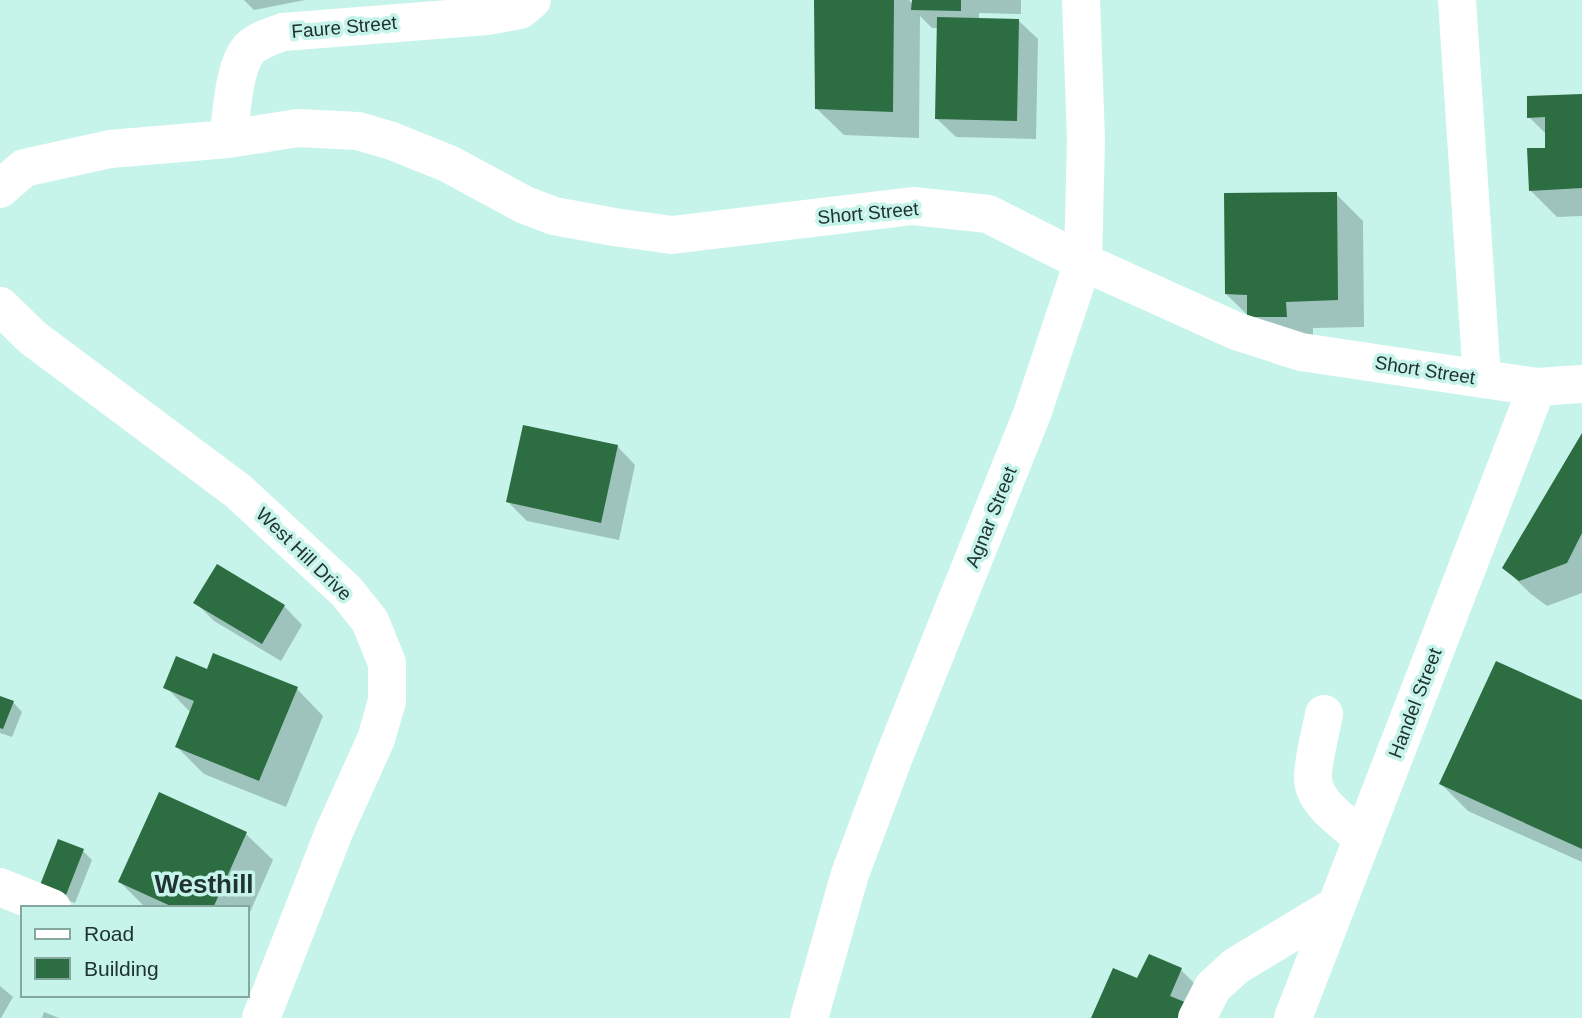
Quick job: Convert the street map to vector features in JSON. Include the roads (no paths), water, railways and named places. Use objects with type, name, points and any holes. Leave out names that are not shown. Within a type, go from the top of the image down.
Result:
[{"type":"street","name":"Faure Street","points":[[228,139],[239,69],[249,49],[264,38],[283,32],[487,16],[520,10],[532,0]]},
{"type":"street","name":"Agnar Street","points":[[808,1018],[850,874],[893,759],[1032,414],[1083,262],[1086,139],[1081,0]]},
{"type":"street","points":[[1457,0],[1482,379]]},
{"type":"street","name":"Short Street","points":[[228,139],[298,128],[358,131],[392,141],[449,164],[525,205],[554,216],[614,228],[672,235],[913,206],[988,214],[1083,262],[1236,331],[1301,352],[1537,387],[1582,384]]},
{"type":"street","points":[[0,189],[24,168],[110,149],[228,139]]},
{"type":"street","name":"West Hill Drive","points":[[0,306],[33,338],[248,500],[346,592],[370,621],[387,663],[387,701],[376,739],[259,1000]]},
{"type":"street","name":"Handel Street","points":[[1293,1018],[1537,387]]},
{"type":"street","points":[[1324,714],[1313,781],[1317,792],[1331,811],[1363,838]]},
{"type":"street","points":[[0,887],[47,906]]},
{"type":"street","points":[[1197,1018],[1213,987],[1236,966],[1336,905]]},
{"type":"district","name":"Westhill","points":[[204,884]]}]
